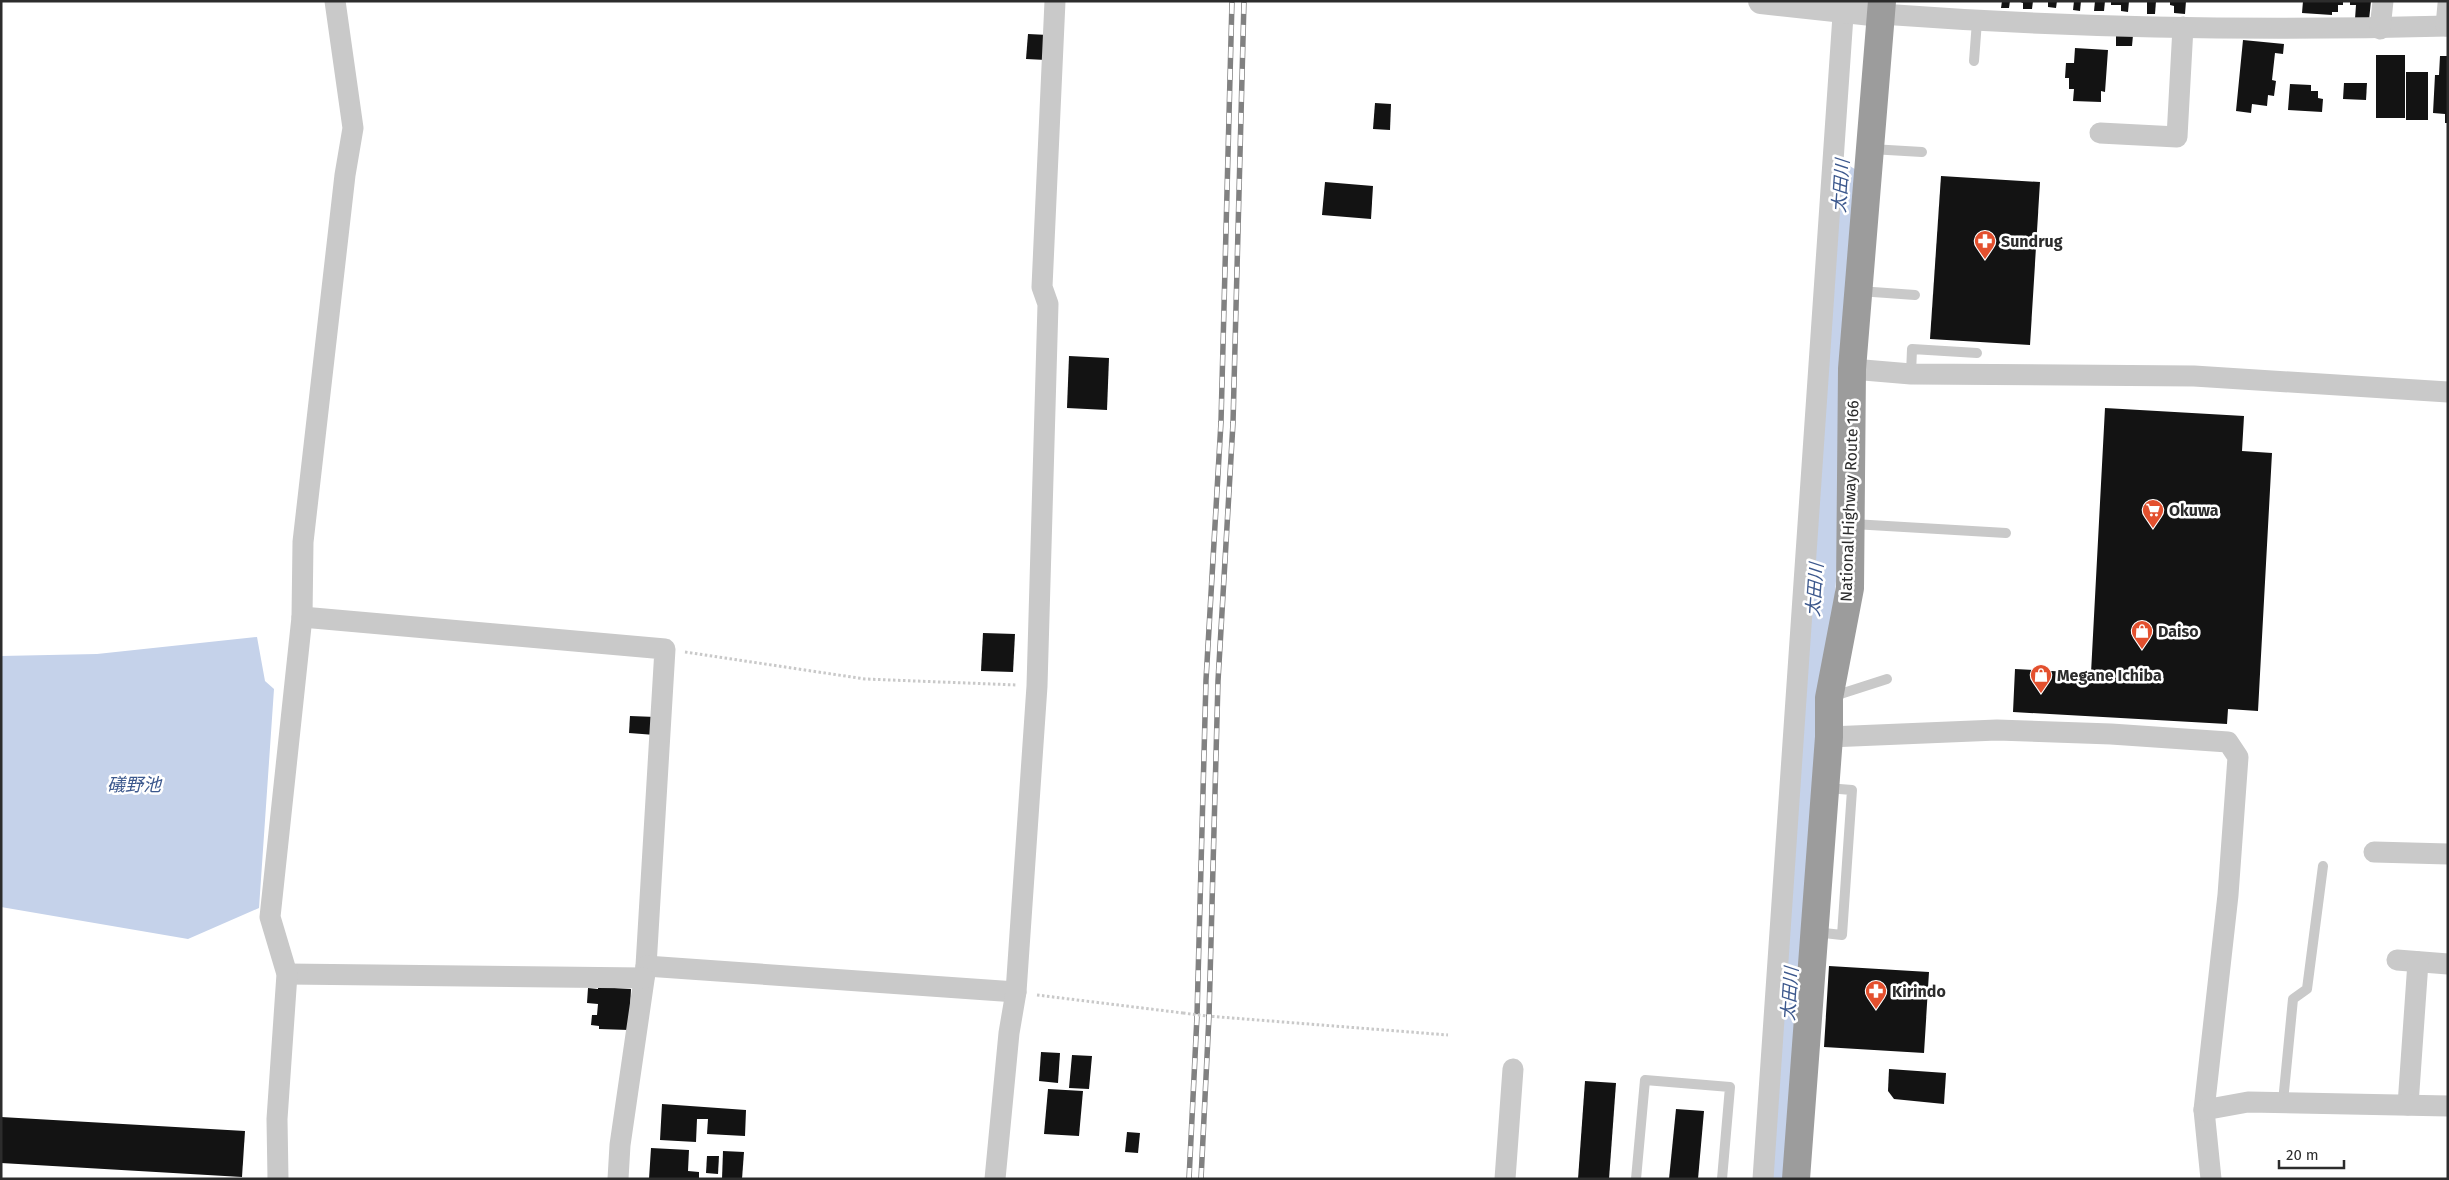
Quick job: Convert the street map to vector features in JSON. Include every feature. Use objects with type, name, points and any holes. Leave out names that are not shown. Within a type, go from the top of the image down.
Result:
[{"type":"highway","name":"National Highway Route 166","points":[[1796,1179],[1830,698],[1850,588],[1852,370],[1870,148],[1860,8]]},
{"type":"street","points":[[278,1179],[276,1119],[287,974],[270,917],[302,618],[303,542],[344,185],[353,128],[335,1]]},
{"type":"street","points":[[994,1179],[1016,992],[1037,686],[1048,304],[1042,287],[1055,1]]},
{"type":"street","points":[[1761,1],[1860,8],[1977,21],[2380,29],[2447,26],[2448,4]]},
{"type":"street","points":[[2380,29],[2383,1]]},
{"type":"street","points":[[1763,1179],[1860,8]]},
{"type":"street","points":[[2100,133],[2177,137],[2183,26]]},
{"type":"street","points":[[1852,370],[1911,374],[2194,376],[2448,392]]},
{"type":"street","points":[[302,618],[664,649],[645,972],[620,1145],[618,1179]]},
{"type":"street","points":[[1828,737],[1997,730],[2111,734],[2228,742],[2238,757],[2238,767],[2228,895],[2204,1110],[2211,1179]]},
{"type":"street","points":[[2374,852],[2448,854]]},
{"type":"street","points":[[2397,960],[2448,964]]},
{"type":"street","points":[[2408,1105],[2418,962]]},
{"type":"street","points":[[287,974],[645,972],[1016,992]]},
{"type":"street","points":[[1505,1179],[1513,1069]]},
{"type":"street","points":[[2204,1110],[2248,1102],[2448,1106]]},
{"type":"lane","points":[[1974,61],[1977,21]]},
{"type":"lane","points":[[1870,148],[1922,152]]},
{"type":"lane","points":[[1858,291],[1915,295]]},
{"type":"lane","points":[[1911,374],[1912,349],[1977,353]]},
{"type":"lane","points":[[1852,524],[2006,533]]},
{"type":"lane","points":[[1830,698],[1887,679]]},
{"type":"lane","points":[[1814,932],[1842,934],[1852,790],[1825,788]]},
{"type":"lane","points":[[2283,1102],[2293,999],[2307,989],[2323,866]]},
{"type":"lane","points":[[1636,1179],[1645,1080],[1730,1087],[1722,1179]]},
{"type":"path","points":[[664,649],[865,679],[1037,686]]},
{"type":"path","points":[[1016,992],[1207,1016],[1448,1035]]},
{"type":"water","name":"礒野池","points":[[257,637],[265,681],[274,689],[259,908],[188,939],[1,907],[1,656],[97,654]]},
{"type":"building","points":[[2002,1],[2010,1],[2009,8],[2001,8]]},
{"type":"building","points":[[2018,1],[2033,1],[2032,9],[2023,9],[2023,3]]},
{"type":"building","points":[[2048,1],[2057,1],[2056,8],[2048,7]]},
{"type":"building","points":[[2074,1],[2081,1],[2080,11],[2073,10]]},
{"type":"building","points":[[2095,1],[2105,1],[2104,11],[2094,11]]},
{"type":"building","points":[[2111,1],[2129,1],[2128,12],[2121,11],[2121,5],[2111,5]]},
{"type":"building","points":[[2147,1],[2156,1],[2155,14],[2147,14]]},
{"type":"building","points":[[2170,1],[2186,1],[2185,14],[2174,13],[2174,6],[2170,5]]},
{"type":"building","points":[[2303,1],[2343,1],[2343,5],[2338,5],[2338,12],[2332,12],[2332,15],[2302,13]]},
{"type":"building","points":[[2350,1],[2371,1],[2369,20],[2355,19],[2356,5],[2350,5]]},
{"type":"building","points":[[1028,34],[1048,35],[1046,60],[1026,59]]},
{"type":"building","points":[[2116,35],[2133,35],[2132,46],[2116,46]]},
{"type":"building","points":[[2243,40],[2284,44],[2283,54],[2275,53],[2272,80],[2276,81],[2274,96],[2268,95],[2267,106],[2252,104],[2251,113],[2236,111]]},
{"type":"building","points":[[2075,48],[2108,50],[2105,92],[2101,91],[2101,102],[2073,101],[2074,89],[2069,89],[2069,78],[2065,78],[2066,63],[2074,63]]},
{"type":"building","points":[[2376,55],[2405,55],[2405,118],[2376,118]]},
{"type":"building","points":[[2440,56],[2448,56],[2448,123],[2445,123],[2445,114],[2433,113],[2435,75],[2439,75]]},
{"type":"building","points":[[2406,72],[2428,72],[2428,120],[2406,120]]},
{"type":"building","points":[[2344,83],[2367,83],[2366,100],[2343,99]]},
{"type":"building","points":[[2290,84],[2311,85],[2311,91],[2318,91],[2318,98],[2323,99],[2322,112],[2288,110]]},
{"type":"building","points":[[1375,103],[1391,104],[1390,130],[1373,129]]},
{"type":"building","name":"Sundrug","points":[[1941,176],[2040,182],[2030,345],[1930,339]]},
{"type":"building","points":[[1325,182],[1373,186],[1371,219],[1322,215]]},
{"type":"building","points":[[1069,356],[1109,358],[1107,410],[1067,408]]},
{"type":"building","points":[[2105,408],[2244,416],[2242,451],[2272,453],[2258,711],[2228,709],[2227,724],[2013,712],[2015,669],[2091,673]]},
{"type":"building","points":[[983,633],[1015,634],[1013,672],[981,671]]},
{"type":"building","points":[[630,716],[656,717],[655,735],[629,733]]},
{"type":"building","name":"Kirindo","points":[[1829,966],[1929,972],[1924,1053],[1824,1047]]},
{"type":"building","points":[[598,987],[631,989],[629,1030],[599,1029],[599,1026],[591,1025],[592,1015],[597,1015],[598,1004],[587,1003],[588,988],[598,989]]},
{"type":"building","points":[[1041,1052],[1060,1053],[1058,1083],[1039,1081]]},
{"type":"building","points":[[1072,1055],[1092,1056],[1089,1089],[1069,1088]]},
{"type":"building","points":[[1889,1069],[1946,1073],[1944,1104],[1894,1099],[1888,1091]]},
{"type":"building","points":[[1585,1081],[1616,1083],[1609,1179],[1578,1179]]},
{"type":"building","points":[[1048,1089],[1083,1091],[1079,1136],[1044,1134]]},
{"type":"building","points":[[662,1104],[746,1110],[745,1136],[707,1134],[708,1119],[697,1119],[696,1142],[660,1140]]},
{"type":"building","points":[[1676,1109],[1704,1111],[1698,1179],[1669,1179]]},
{"type":"building","points":[[1,1117],[245,1131],[242,1177],[1,1163]]},
{"type":"building","points":[[1127,1132],[1140,1133],[1138,1153],[1125,1152]]},
{"type":"building","points":[[651,1148],[689,1150],[688,1171],[699,1172],[699,1179],[649,1179]]},
{"type":"building","points":[[723,1151],[744,1152],[742,1179],[722,1179]]},
{"type":"building","points":[[707,1156],[719,1156],[718,1174],[706,1173]]},
{"type":"waterway","name":"太田川","points":[[1778,1179],[1842,184]]},
{"type":"railway","points":[[1189,1179],[1197,1016],[1206,680],[1221,422],[1232,1]]},
{"type":"railway","points":[[1201,1179],[1209,1016],[1218,681],[1233,423],[1244,1]]},
{"type":"place","name":"Sundrug","points":[[1985,260]]},
{"type":"place","name":"Okuwa","points":[[2153,529]]},
{"type":"place","name":"Daiso","points":[[2142,650]]},
{"type":"place","name":"Megane Ichiba","points":[[2041,694]]},
{"type":"place","name":"Kirindo","points":[[1876,1010]]}]
